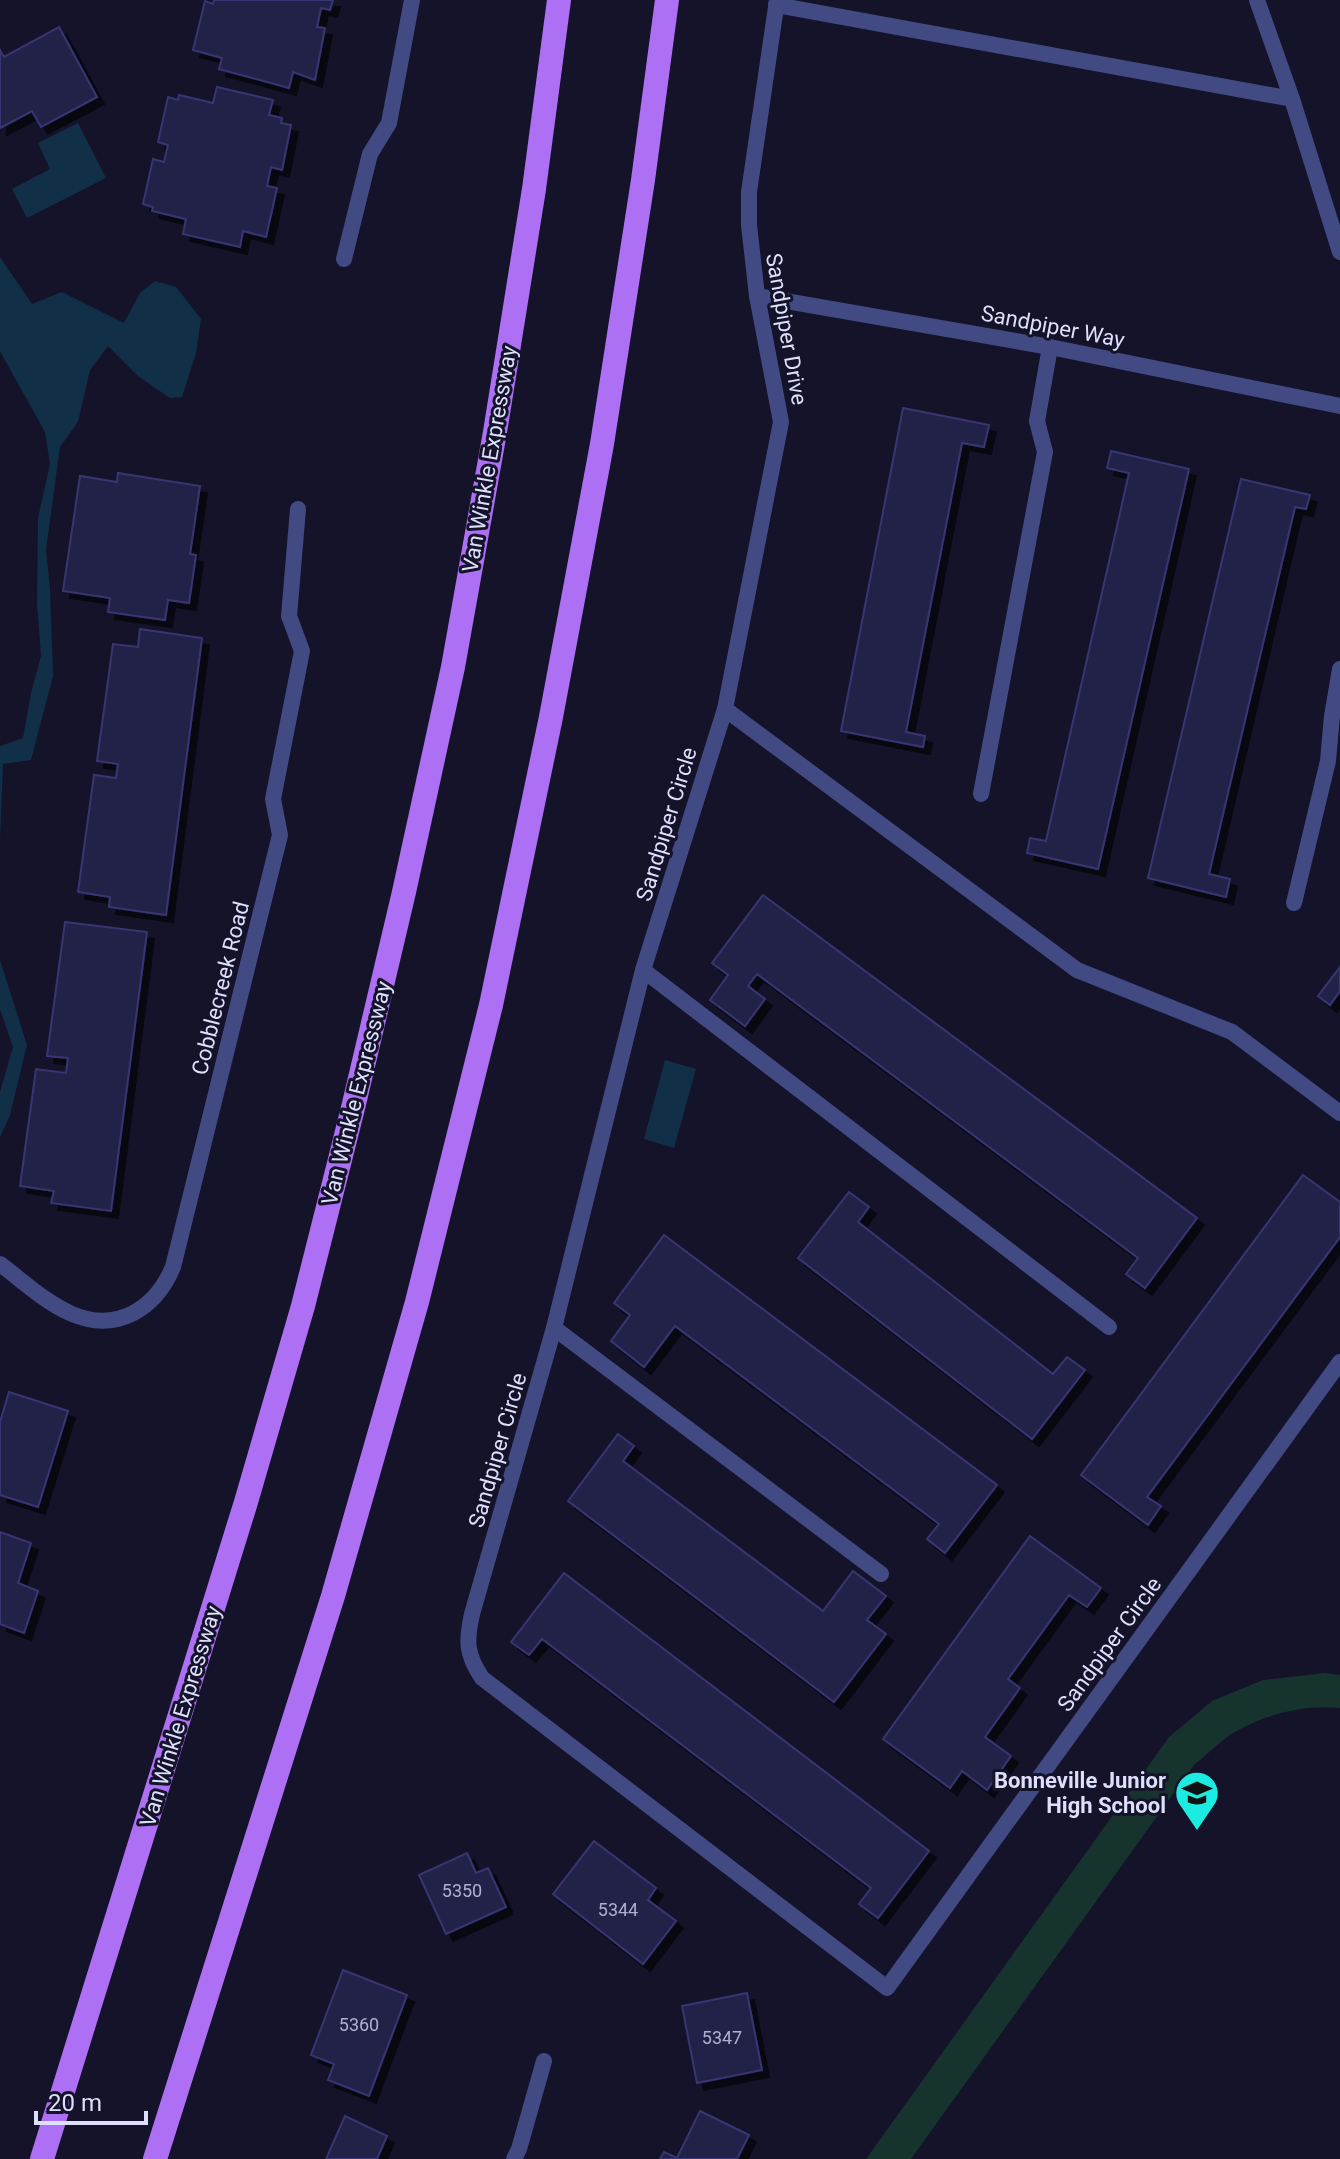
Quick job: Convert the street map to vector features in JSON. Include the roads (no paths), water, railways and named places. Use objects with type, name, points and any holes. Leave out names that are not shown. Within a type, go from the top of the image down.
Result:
[{"type":"main road","name":"Van Winkle Expressway","points":[[42,2159],[246,1502],[303,1306],[361,1078],[453,667],[532,204],[559,0]]},
{"type":"main road","points":[[155,2159],[333,1596],[417,1302],[491,1005],[551,717],[602,444],[667,0]]},
{"type":"street","points":[[344,259],[370,154],[389,123],[412,0]]},
{"type":"street","points":[[1257,0],[1340,252]]},
{"type":"street","points":[[776,2],[1292,99]]},
{"type":"street","name":"Sandpiper Drive","points":[[725,709],[781,422],[757,296],[749,225],[749,192],[776,2]]},
{"type":"street","name":"Sandpiper Way","points":[[757,296],[1050,347],[1340,406]]},
{"type":"street","points":[[981,794],[1045,452],[1037,421],[1050,347]]},
{"type":"street","name":"Cobblecreek Road","points":[[0,1264],[59,1307],[74,1315],[103,1320],[128,1316],[151,1302],[160,1293],[173,1267],[280,835],[273,799],[302,651],[289,616],[298,509]]},
{"type":"street","points":[[1294,903],[1328,761],[1340,669]]},
{"type":"street","points":[[725,709],[1077,970],[1232,1032],[1340,1113]]},
{"type":"street","name":"Sandpiper Circle","points":[[725,709],[643,970],[554,1328],[472,1614],[467,1647],[472,1663],[482,1678],[887,1988],[1340,1362]]},
{"type":"street","points":[[643,970],[1109,1327]]},
{"type":"street","points":[[554,1328],[881,1574]]},
{"type":"street","points":[[514,2159],[544,2061]]},
{"type":"water","points":[[78,123],[106,178],[27,218],[12,189],[50,169],[38,143]]},
{"type":"water","points":[[0,257],[32,304],[62,292],[124,323],[140,293],[155,281],[176,287],[201,319],[196,353],[182,397],[170,398],[138,376],[108,346],[90,370],[78,422],[60,447],[46,550],[53,676],[31,760],[3,764],[0,839],[0,746],[23,738],[41,656],[37,603],[38,518],[50,464],[45,432],[0,351]]},
{"type":"water","points":[[0,960],[27,1045],[10,1115],[0,1137],[0,1092],[13,1047],[0,1009]]},
{"type":"water","points":[[665,1060],[696,1069],[674,1148],[644,1139]]},
{"type":"place","name":"Bonneville Junior High School","points":[[1197,1832]]}]
